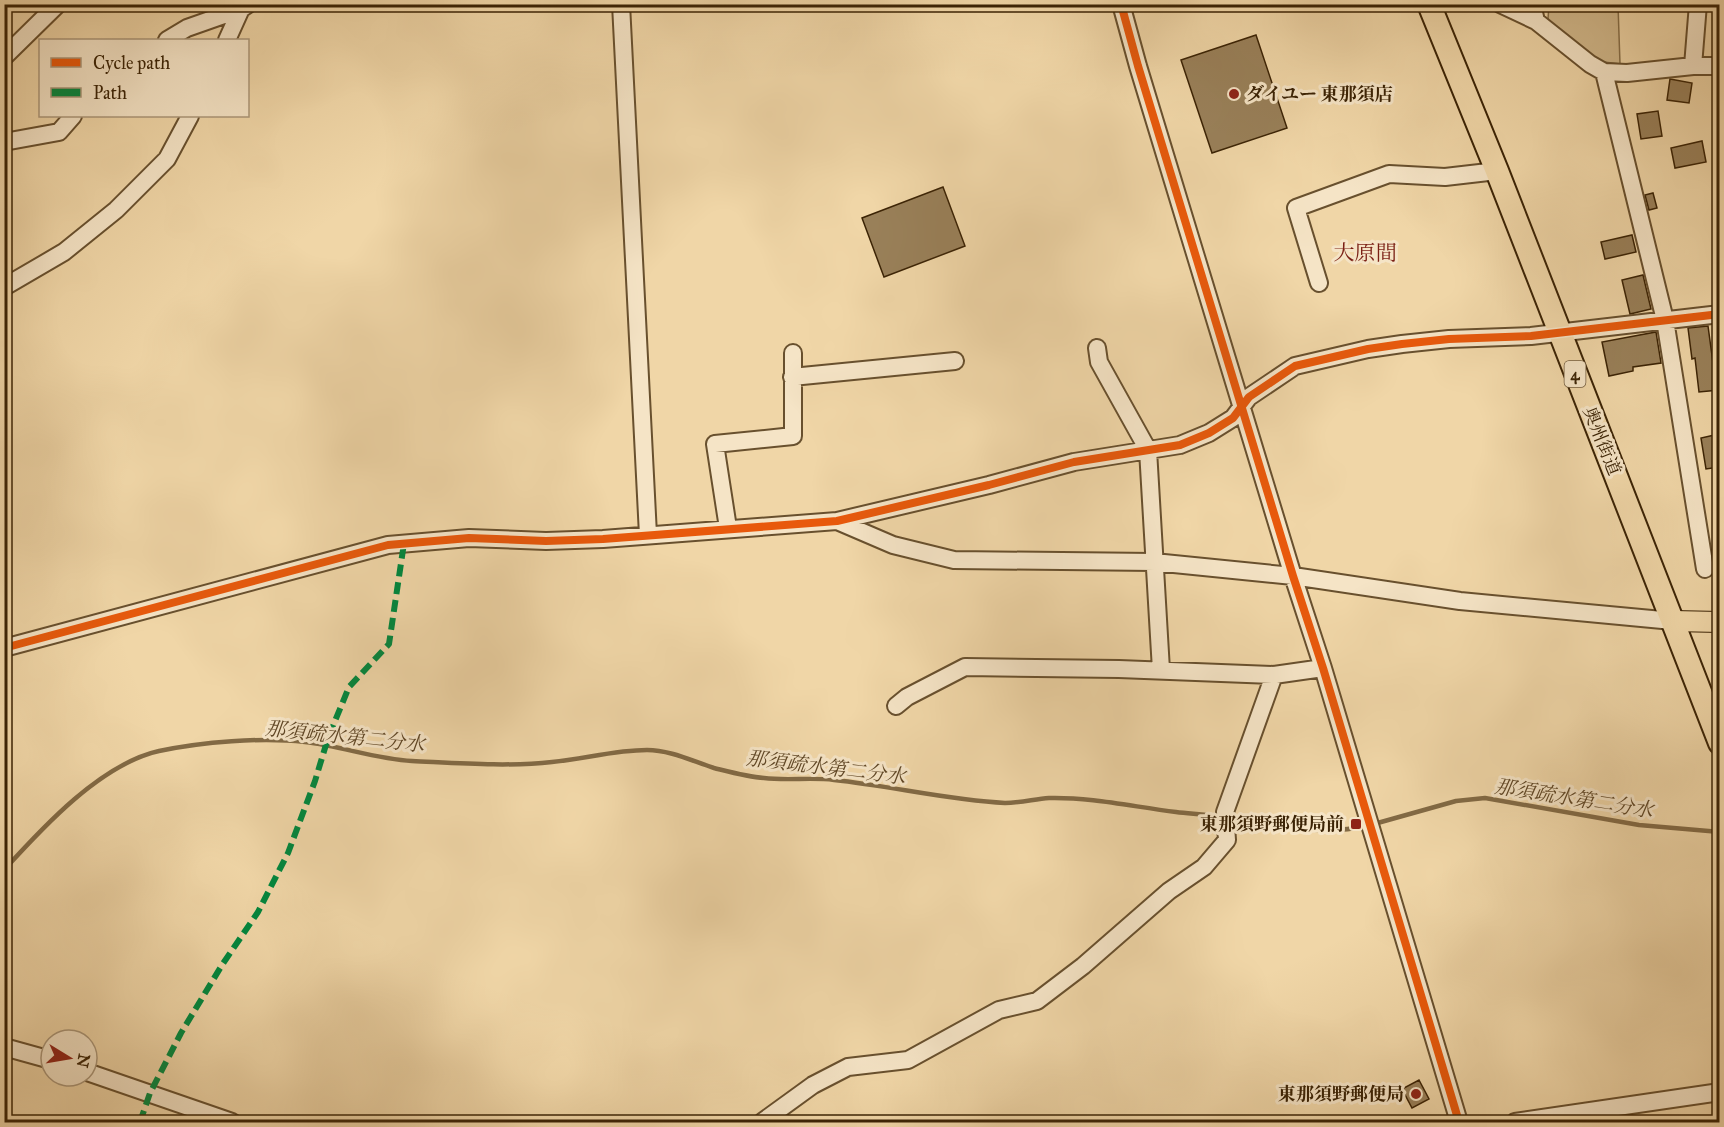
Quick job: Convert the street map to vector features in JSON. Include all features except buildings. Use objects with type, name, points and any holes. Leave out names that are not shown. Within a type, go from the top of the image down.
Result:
[{"type":"highway","name":"奥州街道","points":[[1433,9],[1719,743]]},
{"type":"main road","points":[[1673,621],[1719,622]]},
{"type":"street","points":[[4,57],[58,4]]},
{"type":"street","points":[[621,4],[648,535]]},
{"type":"street","points":[[1121,4],[1459,1122]]},
{"type":"street","points":[[1500,4],[1534,13],[1590,64],[1604,72],[1627,73],[1692,66],[1719,66]]},
{"type":"street","points":[[1692,66],[1698,4]]},
{"type":"street","points":[[169,39],[187,28],[245,7]]},
{"type":"street","points":[[228,39],[245,7]]},
{"type":"street","points":[[1604,72],[1665,320],[1705,569]]},
{"type":"street","points":[[4,142],[59,132],[72,117]]},
{"type":"street","points":[[4,287],[64,252],[116,210],[167,159],[189,117]]},
{"type":"street","points":[[1319,283],[1296,208],[1389,174],[1445,177],[1497,171]]},
{"type":"street","points":[[4,648],[388,545],[469,538],[546,541],[837,521],[1074,462],[1180,445],[1209,434],[1233,418],[1250,397],[1295,366],[1368,349],[1401,344],[1449,339],[1532,336],[1719,314]]},
{"type":"street","points":[[1097,348],[1099,362],[1149,450],[1161,670]]},
{"type":"street","points":[[728,528],[715,444],[793,436],[793,353]]},
{"type":"street","points":[[792,376],[955,362]]},
{"type":"street","points":[[837,521],[893,545],[954,560],[1154,562],[1293,576],[1460,601],[1673,621]]},
{"type":"street","points":[[896,706],[907,697],[965,667],[1161,670],[1274,675],[1323,668]]},
{"type":"street","points":[[762,1122],[813,1085],[848,1067],[908,1060],[999,1010],[1037,1001],[1083,966],[1169,891],[1204,867],[1227,840],[1225,812],[1274,675]]},
{"type":"street","points":[[4,1047],[39,1057]]},
{"type":"street","points":[[99,1076],[232,1122]]},
{"type":"street","points":[[1515,1122],[1719,1092]]},
{"type":"shaded area","points":[[1549,5],[1618,5],[1620,64],[1596,61],[1551,27],[1548,19]]},
{"type":"waterway","name":"那須疏水第二分水","points":[[4,870],[74,799],[116,769],[137,758],[159,751],[194,745],[251,740],[305,742],[399,760],[482,764],[564,761],[623,751],[656,750],[714,768],[758,777],[834,780],[1005,803],[1049,798],[1081,799],[1220,817]]},
{"type":"waterway","name":"那須疏水第二分水","points":[[1374,824],[1456,801],[1485,798],[1639,825],[1720,832]]},
{"type":"waterway","name":"那須疏水第二分水","points":[[1229,818],[1280,827],[1315,830],[1366,826]]},
{"type":"marked path","points":[[140,1122],[150,1093],[181,1033],[222,965],[258,912],[288,853],[315,781],[328,738],[349,687],[389,644],[404,543]]},
{"type":"cycle path","points":[[1121,4],[1459,1122]]},
{"type":"cycle path","points":[[4,648],[388,545],[469,538],[546,541],[603,539],[837,521],[1074,462],[1180,445],[1209,433],[1233,418],[1249,397],[1295,366],[1368,349],[1402,344],[1449,339],[1531,336],[1720,314]]},
{"type":"place","name":"ダイユー 東那須店","points":[[1234,94]]},
{"type":"place","name":"東那須野郵便局前","points":[[1356,824]]},
{"type":"place","name":"東那須野郵便局","points":[[1416,1094]]},
{"type":"district","name":"大原間","points":[[1365,253]]}]
